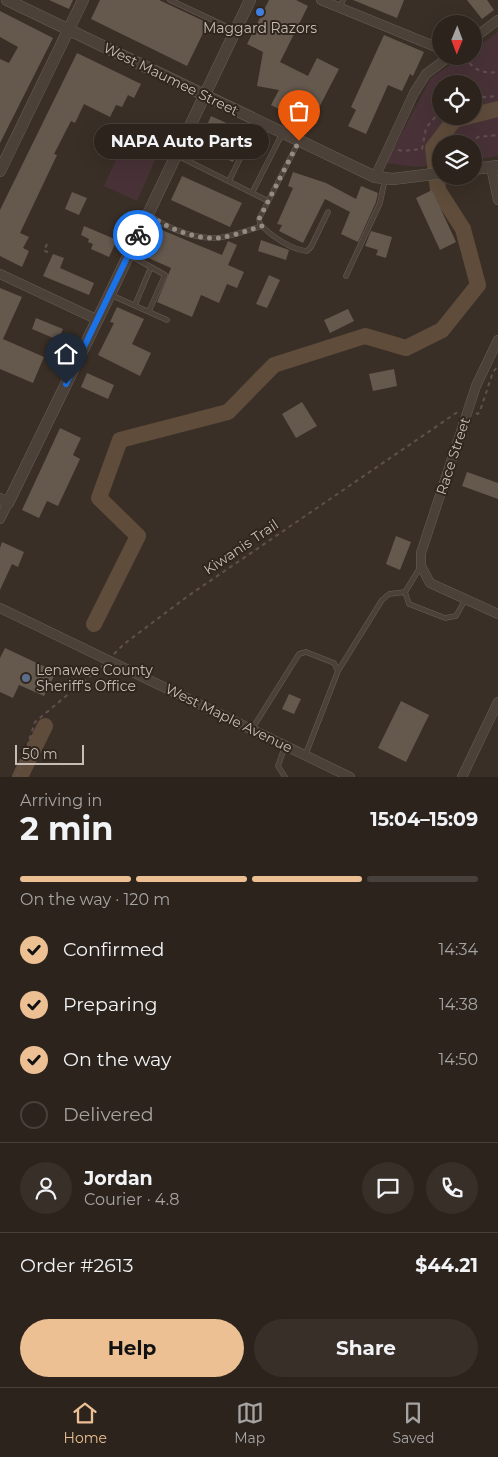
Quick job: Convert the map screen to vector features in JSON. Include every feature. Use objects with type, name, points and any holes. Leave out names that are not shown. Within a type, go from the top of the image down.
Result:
[{"type":"street","name":"West Maumee Street","points":[[7,0],[282,133],[380,177],[432,175]]},
{"type":"street","points":[[0,171],[83,0]]},
{"type":"street","points":[[0,519],[4,501],[98,320],[250,0]]},
{"type":"street","points":[[321,0],[341,4],[432,45]]},
{"type":"street","points":[[482,32],[498,20]]},
{"type":"street","points":[[380,177],[414,93],[426,74],[438,65]]},
{"type":"street","points":[[482,168],[495,166],[498,200]]},
{"type":"street","points":[[0,274],[98,320]]},
{"type":"street","name":"Race Street","points":[[465,600],[430,583],[424,576],[421,566],[421,553],[476,386],[498,340]]},
{"type":"street","points":[[465,600],[498,614]]},
{"type":"street","name":"West Maple Avenue","points":[[0,608],[350,777]]},
{"type":"street","points":[[462,777],[498,702]]},
{"type":"lane","points":[[170,0],[235,31]]},
{"type":"lane","points":[[229,181],[259,122]]},
{"type":"lane","points":[[252,193],[282,133]]},
{"type":"lane","points":[[299,141],[259,219],[262,226],[279,239],[302,251],[307,251],[311,247],[328,212]]},
{"type":"lane","points":[[176,155],[268,201]]},
{"type":"lane","points":[[346,276],[380,203],[380,177]]},
{"type":"lane","points":[[148,214],[157,220],[193,235],[213,238],[262,226]]},
{"type":"lane","points":[[128,255],[165,275],[149,312]]},
{"type":"lane","points":[[134,305],[151,267]]},
{"type":"lane","points":[[110,294],[167,320]]},
{"type":"lane","points":[[405,592],[421,566]]},
{"type":"lane","points":[[405,592],[409,604],[445,618],[456,616],[465,600]]},
{"type":"lane","points":[[305,756],[338,671],[382,600],[389,594],[405,592]]},
{"type":"lane","points":[[252,730],[300,654],[306,652],[334,663],[338,671]]},
{"type":"lane","points":[[285,746],[279,758],[278,766],[285,777]]},
{"type":"path","points":[[470,65],[478,71],[498,72]]},
{"type":"path","points":[[482,97],[498,96]]},
{"type":"path","points":[[398,150],[422,149],[426,128],[432,121]]},
{"type":"path","points":[[482,137],[498,135]]},
{"type":"path","points":[[48,244],[44,251],[48,252]]},
{"type":"path","name":"Kiwanis Trail","points":[[17,777],[35,722],[109,660],[124,644],[188,596],[457,412],[462,409],[478,414],[498,366]]},
{"type":"shaded area","points":[[498,32],[498,156],[482,159],[482,135],[432,135],[432,165],[417,167],[386,163],[432,77],[432,125],[482,125],[482,75],[435,75],[450,65],[482,65],[482,43]]},
{"type":"shaded area","points":[[123,144],[156,158],[137,201],[104,186]]},
{"type":"building","points":[[49,0],[73,0],[69,9]]},
{"type":"building","points":[[100,0],[159,0],[208,23],[187,66],[91,19]]},
{"type":"building","points":[[269,0],[296,0],[308,6],[280,62],[308,76],[317,58],[339,69],[310,125],[271,105],[279,90],[257,86],[263,52],[247,44]]},
{"type":"building","points":[[353,0],[404,0],[397,18]]},
{"type":"building","points":[[467,0],[487,0],[494,10],[482,19],[482,15],[479,15]]},
{"type":"building","points":[[0,11],[53,38],[0,143],[0,59],[9,63],[18,47],[0,37]]},
{"type":"building","points":[[384,35],[424,52],[413,76],[410,74],[402,91],[388,85],[366,134],[348,126],[356,110],[351,107]]},
{"type":"building","points":[[77,53],[141,84],[134,98],[128,95],[122,107],[116,105],[110,117],[84,104],[75,123],[71,121],[54,154],[57,155],[20,233],[29,237],[23,248],[29,251],[22,267],[0,256],[0,210]]},
{"type":"building","points":[[211,116],[246,132],[233,162],[198,146]]},
{"type":"building","points":[[293,172],[326,183],[356,199],[361,186],[378,193],[376,202],[358,242],[341,234],[350,212],[325,199],[303,243],[279,231],[282,225],[277,224],[293,188],[288,186]]},
{"type":"building","points":[[182,176],[242,203],[230,227],[171,200]]},
{"type":"building","points":[[432,190],[456,242],[440,250],[416,198]]},
{"type":"building","points":[[72,192],[87,198],[79,215],[65,209]]},
{"type":"building","points":[[84,226],[117,240],[109,257],[91,249],[93,244],[88,242],[89,239],[81,235]]},
{"type":"building","points":[[157,228],[222,255],[228,241],[237,245],[228,265],[244,272],[237,288],[227,284],[219,303],[201,295],[192,317],[157,302],[171,268],[144,256]]},
{"type":"building","points":[[371,231],[392,237],[386,258],[376,255],[378,250],[365,246]]},
{"type":"building","points":[[261,240],[289,250],[286,260],[258,251]]},
{"type":"building","points":[[53,254],[64,258],[60,268],[94,283],[89,295],[43,276]]},
{"type":"building","points":[[269,275],[280,280],[267,308],[256,304]]},
{"type":"building","points":[[0,288],[22,297],[3,339],[44,357],[33,383],[0,369]]},
{"type":"building","points":[[117,307],[144,319],[132,344],[151,353],[140,376],[98,355],[114,323],[110,322]]},
{"type":"building","points":[[348,309],[354,321],[330,333],[324,320]]},
{"type":"building","points":[[36,318],[63,329],[58,340],[32,329]]},
{"type":"building","points":[[394,369],[397,386],[373,391],[369,374]]},
{"type":"building","points":[[87,373],[114,385],[108,399],[81,387]]},
{"type":"building","points":[[302,402],[317,426],[296,438],[282,414]]},
{"type":"building","points":[[60,428],[81,438],[73,455],[80,459],[58,506],[47,501],[39,518],[22,510]]},
{"type":"building","points":[[467,472],[498,483],[498,499],[462,486]]},
{"type":"building","points":[[396,536],[411,542],[400,570],[386,564]]},
{"type":"building","points":[[2,542],[24,552],[18,567],[12,564],[0,590],[0,548]]},
{"type":"building","name":"Lenawee County Sheriff's Office","points":[[5,648],[56,672],[44,696],[19,685],[13,698],[0,692],[0,658]]},
{"type":"building","points":[[289,694],[301,699],[294,714],[282,709]]},
{"type":"building","points":[[401,701],[429,715],[406,762],[378,748]]},
{"type":"waterway","points":[[482,113],[498,109]]},
{"type":"waterway","points":[[94,624],[138,536],[99,498],[120,440],[228,412],[274,365],[365,336],[406,348],[442,330],[478,285],[463,229],[438,190],[433,148],[450,125]]},
{"type":"waterway","points":[[20,777],[45,726]]},
{"type":"way so far","points":[[138,235],[148,214],[157,220],[193,235],[213,238],[262,226],[259,219],[299,141]]},
{"type":"place","name":"Maggard Razors","points":[[260,12]]},
{"type":"place","name":"NAPA Auto Parts","points":[[299,141]]},
{"type":"place","name":"Lenawee County Sheriff's Office","points":[[26,678]]},
{"type":"route","points":[[66,384],[138,235]]}]
